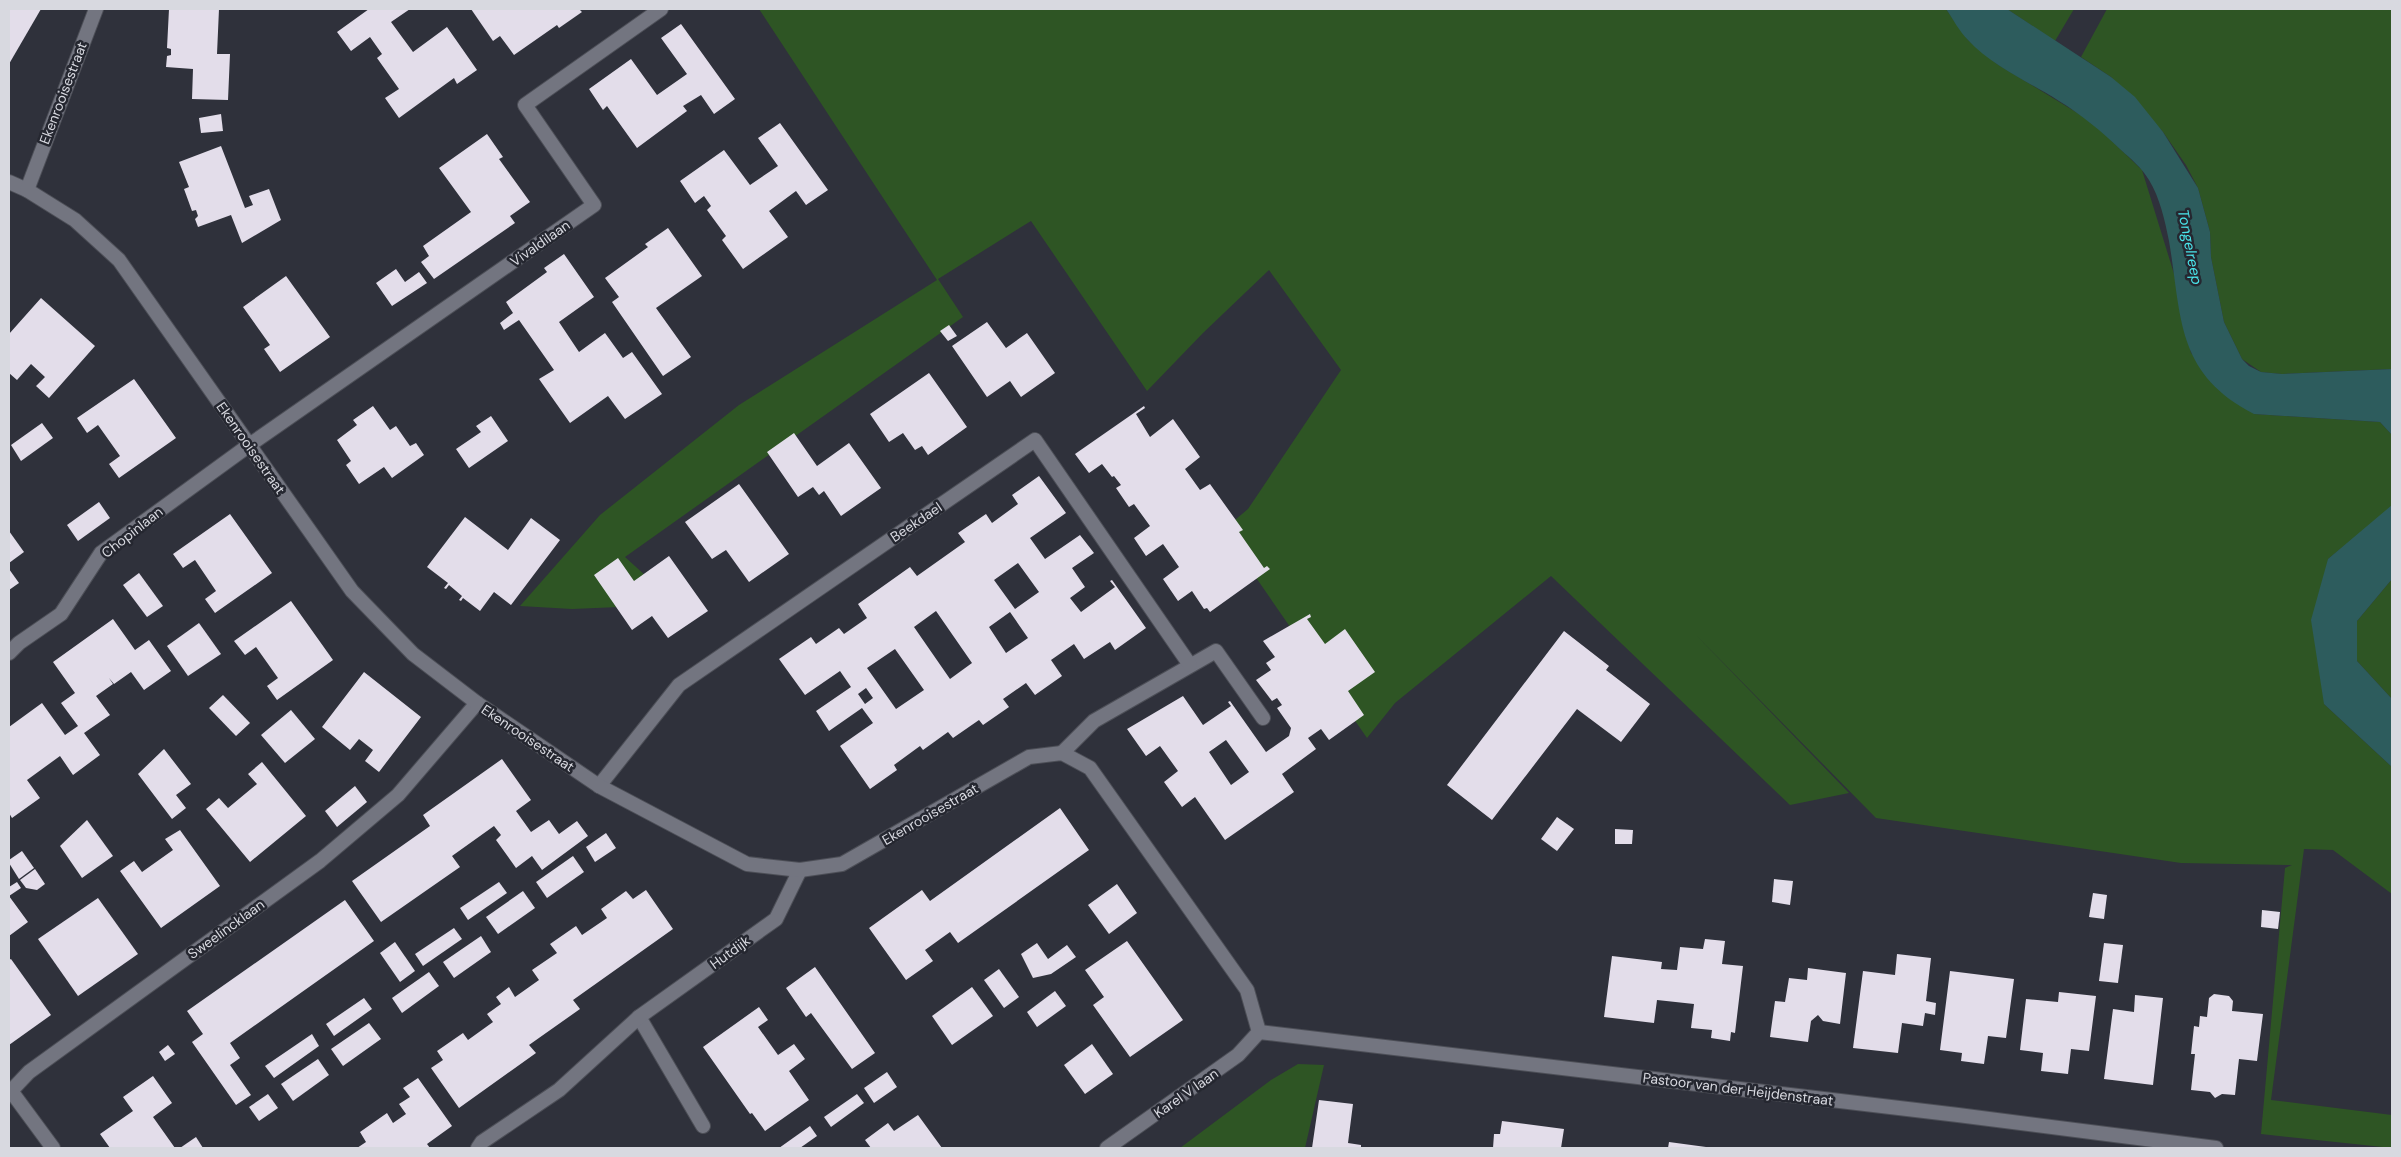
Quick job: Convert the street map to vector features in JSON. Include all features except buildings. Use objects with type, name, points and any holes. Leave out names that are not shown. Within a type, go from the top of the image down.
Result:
[{"type":"street","name":"Ekenrooisestraat","points":[[96,9],[27,190],[75,220],[119,260],[248,446],[352,591],[413,654],[477,702],[599,786],[747,864],[800,870],[842,864],[1030,757],[1062,753]]},
{"type":"street","name":"Vivaldilaan","points":[[248,446],[594,204],[525,105],[661,9]]},
{"type":"street","points":[[9,182],[27,190]]},
{"type":"street","name":"Beekdael","points":[[599,786],[679,685],[1035,440],[1190,665]]},
{"type":"street","name":"Chopinlaan","points":[[9,653],[19,643],[61,614],[101,553],[248,446]]},
{"type":"street","points":[[1259,1032],[1247,990],[1197,918],[1090,768],[1062,753],[1094,721],[1216,651],[1263,718]]},
{"type":"street","name":"Sweelincklaan","points":[[53,1148],[10,1091],[29,1072],[320,861],[398,795],[477,702]]},
{"type":"street","name":"Hutdijk","points":[[478,1148],[482,1142],[559,1090],[639,1018],[776,919],[800,870]]},
{"type":"street","points":[[639,1018],[703,1126]]},
{"type":"street","name":"Karel V laan","points":[[1108,1148],[1238,1055],[1259,1032]]},
{"type":"street","name":"Pastoor van der Heijdenstraat","points":[[1259,1032],[1958,1115],[2216,1148]]},
{"type":"green space","points":[[759,9],[1946,9],[1968,40],[1997,64],[2092,122],[2142,170],[2175,277],[2191,353],[2254,414],[2380,422],[2392,435],[2391,508],[2328,559],[2324,704],[2392,767],[2392,894],[2333,850],[2304,849],[2271,1100],[2392,1115],[2392,1148],[2261,1134],[2285,868],[2292,865],[2181,863],[1876,818],[1695,634],[1849,793],[1790,805],[1551,576],[1395,703],[1367,738],[1223,530],[1248,509],[1341,370],[1269,270],[1203,333],[1147,391],[1031,221],[938,279],[963,317],[625,557],[657,586],[619,607],[572,609],[520,606],[600,515],[739,405],[937,280]]},
{"type":"green space","points":[[2007,9],[2074,9],[2055,41]]},
{"type":"green space","points":[[2107,9],[2392,9],[2392,369],[2282,374],[2261,372],[2242,359],[2224,322],[2211,257],[2210,232],[2198,188],[2186,165],[2163,132],[2111,77],[2081,57]]},
{"type":"green space","points":[[2392,579],[2392,699],[2357,661],[2357,621]]},
{"type":"green space","points":[[1298,1064],[1324,1065],[1305,1148],[1180,1148],[1271,1080]]},
{"type":"water","name":"Tongelreep","points":[[1946,9],[2007,9],[2111,77],[2135,97],[2163,132],[2198,188],[2210,232],[2211,257],[2224,322],[2242,359],[2249,366],[2261,372],[2282,374],[2392,369],[2392,435],[2380,422],[2254,414],[2228,398],[2209,380],[2196,361],[2187,341],[2181,318],[2164,218],[2153,187],[2146,176],[2106,136],[2083,118],[2059,101],[1988,58],[1962,33]]},
{"type":"water","points":[[2392,505],[2392,579],[2357,621],[2357,661],[2392,699],[2392,767],[2324,704],[2311,620],[2328,559]]}]
